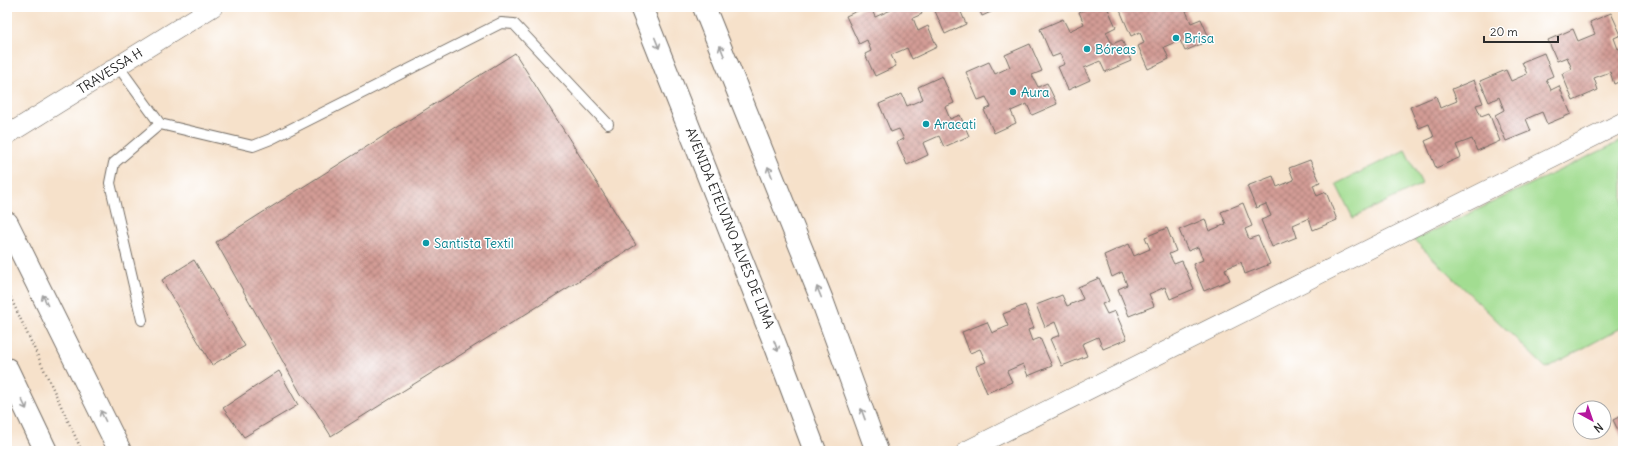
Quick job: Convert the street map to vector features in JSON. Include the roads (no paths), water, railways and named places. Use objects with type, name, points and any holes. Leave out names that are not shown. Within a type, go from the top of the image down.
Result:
[{"type":"main road","name":"AVENIDA ETELVINO ALVES DE LIMA","points":[[641,7],[775,344],[815,451]]},
{"type":"main road","points":[[704,7],[822,300],[877,451]]},
{"type":"main road","points":[[7,224],[120,451]]},
{"type":"main road","points":[[7,369],[46,451]]},
{"type":"street","name":"TRAVESSA H","points":[[7,136],[213,7]]},
{"type":"street","points":[[966,451],[1623,122]]},
{"type":"lane","points":[[118,66],[160,124],[253,146],[271,139],[501,23],[514,24],[608,124]]},
{"type":"lane","points":[[142,320],[110,183],[114,163],[160,124]]},
{"type":"place","name":"Brisa","points":[[1176,38]]},
{"type":"place","name":"Bóreas","points":[[1087,49]]},
{"type":"place","name":"Aura","points":[[1013,92]]},
{"type":"place","name":"Aracati","points":[[926,124]]},
{"type":"place","name":"Santista Textil","points":[[426,243]]}]
